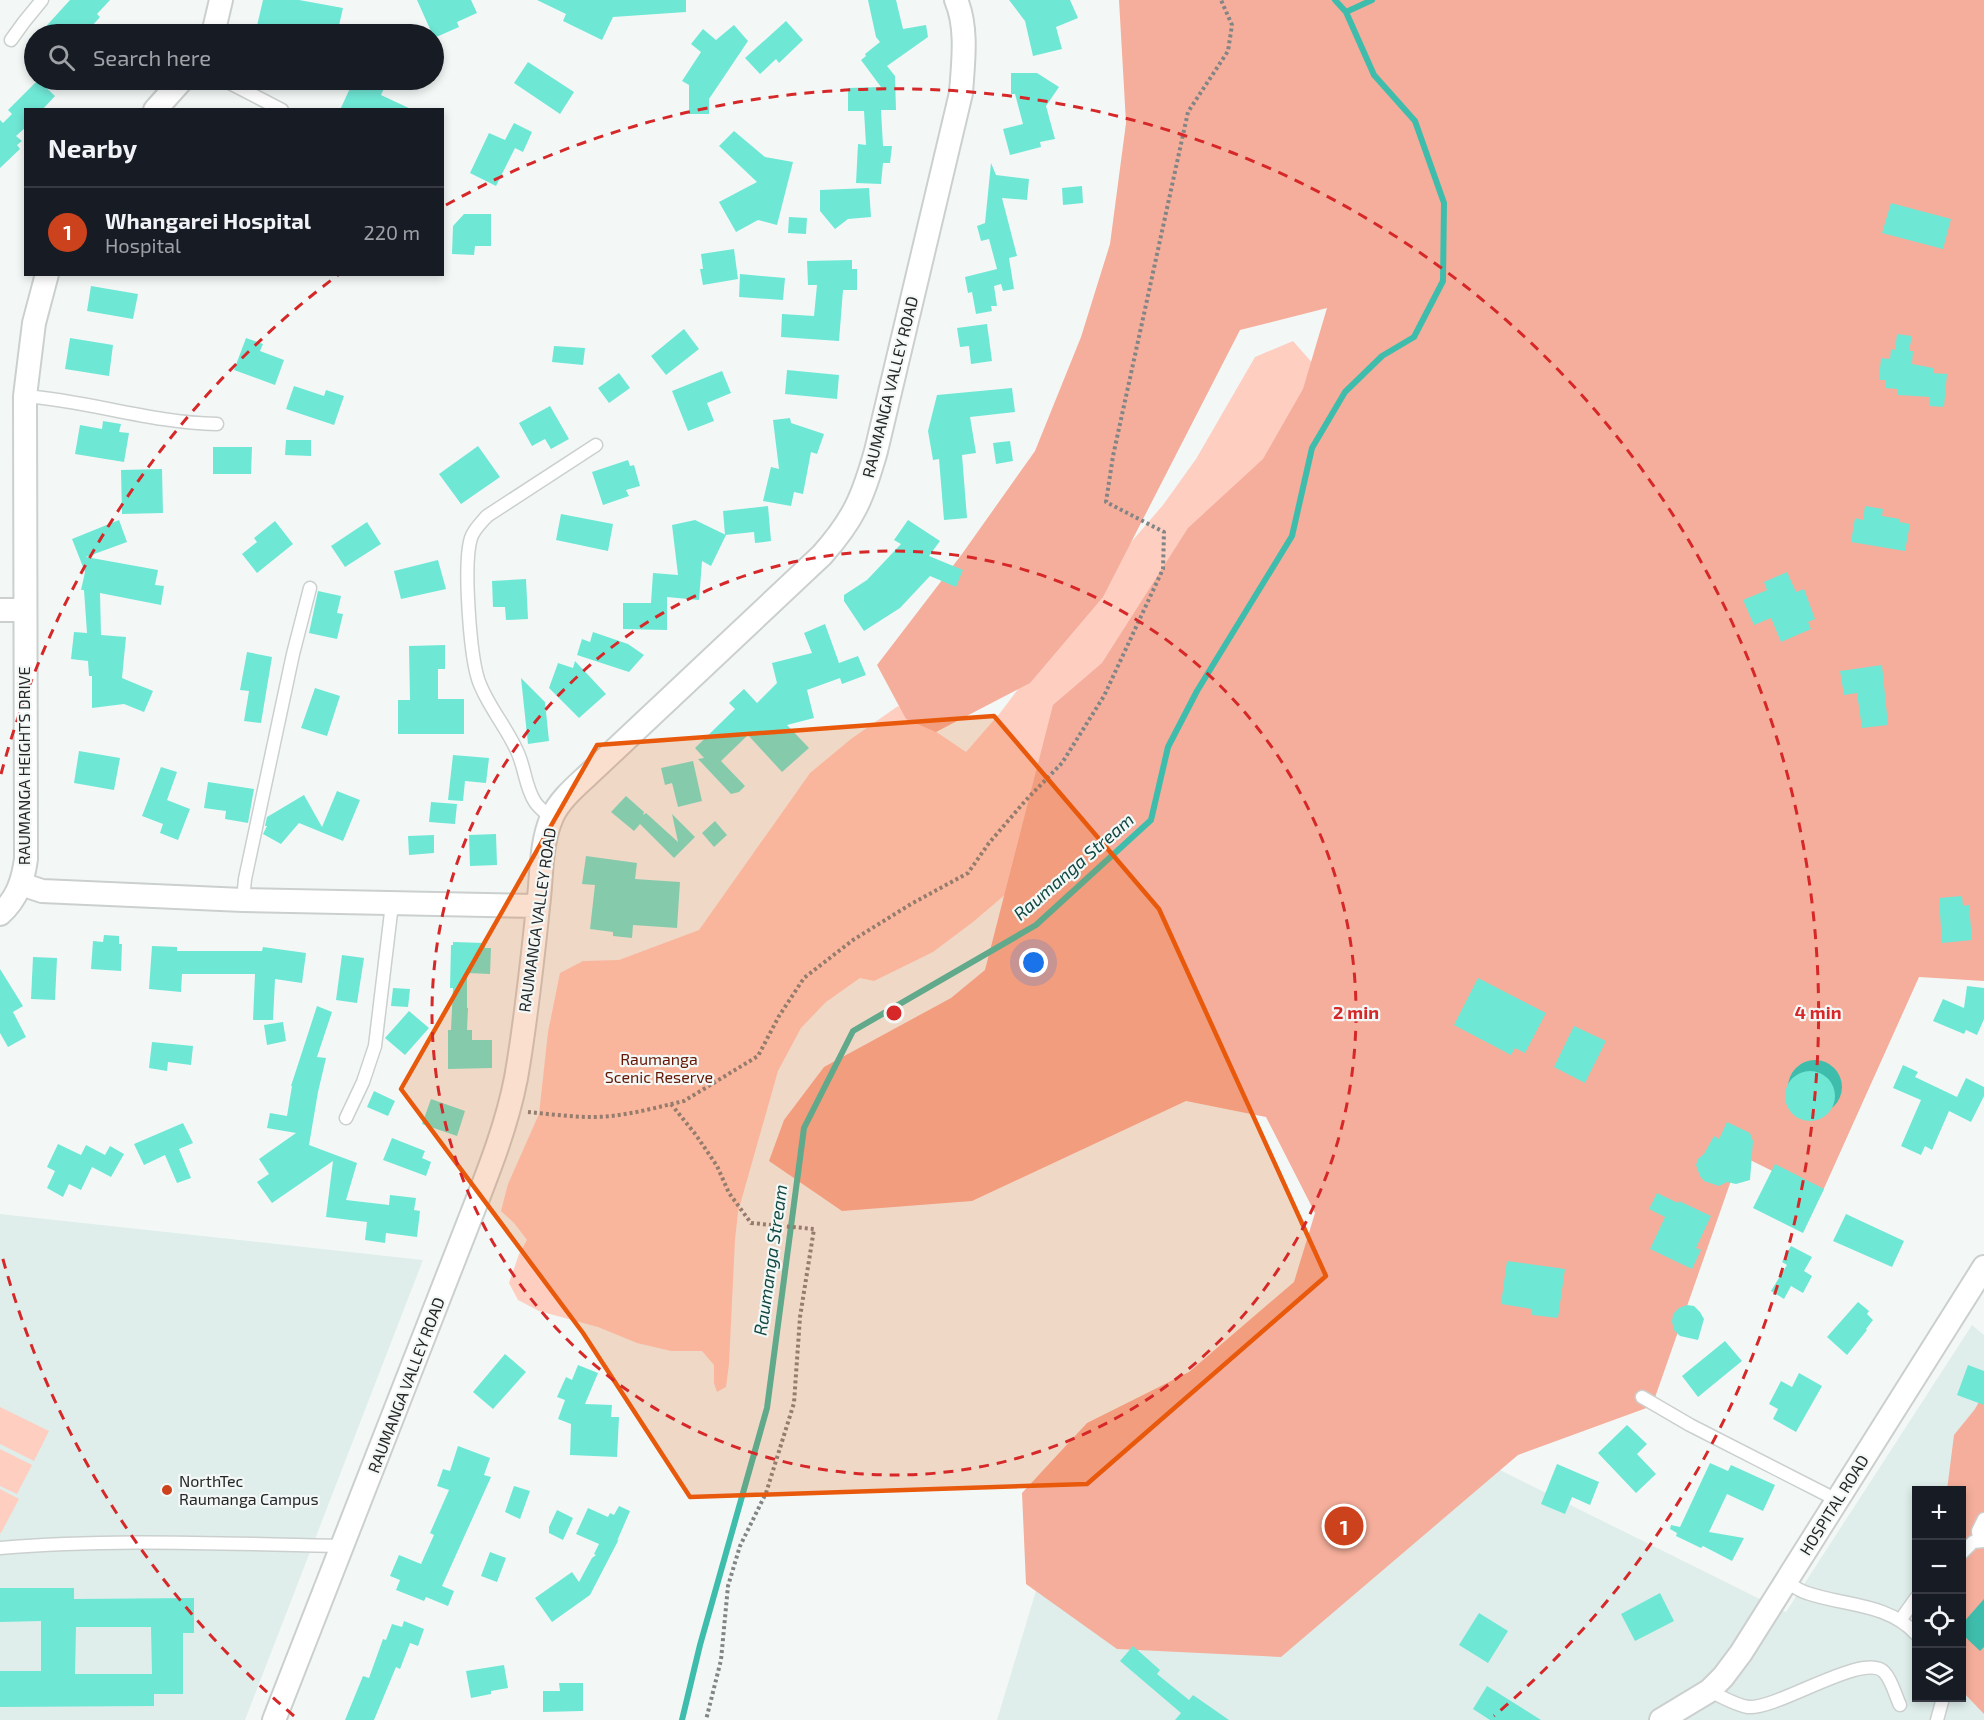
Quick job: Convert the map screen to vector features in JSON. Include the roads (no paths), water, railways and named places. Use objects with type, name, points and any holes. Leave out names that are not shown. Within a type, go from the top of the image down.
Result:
[{"type":"street","points":[[215,24],[221,0]]},
{"type":"street","name":"RAUMANGA VALLEY ROAD","points":[[274,1720],[487,1176],[509,1111],[516,1077],[545,837],[555,809],[567,795],[822,555],[854,514],[862,495],[876,451],[961,93],[964,58],[956,0]]},
{"type":"street","points":[[157,108],[173,90]]},
{"type":"street","name":"RAUMANGA HEIGHTS DRIVE","points":[[46,276],[34,323],[25,396],[26,859],[21,884],[42,891],[243,900],[538,906]]},
{"type":"street","points":[[0,610],[25,610]]},
{"type":"street","points":[[0,914],[13,899],[21,884]]},
{"type":"street","name":"HOSPITAL ROAD","points":[[1661,1720],[1709,1691],[1741,1653],[1984,1267]]},
{"type":"lane","points":[[11,40],[42,0]]},
{"type":"lane","points":[[243,90],[278,108]]},
{"type":"lane","points":[[25,396],[62,399],[168,420],[217,424]]},
{"type":"lane","points":[[551,819],[535,801],[517,750],[478,680],[473,653],[468,588],[469,549],[471,536],[487,516],[596,445]]},
{"type":"lane","points":[[243,900],[245,879],[293,654],[310,588]]},
{"type":"lane","points":[[346,1119],[363,1082],[375,1046],[392,904]]},
{"type":"lane","points":[[1642,1397],[1690,1425],[1837,1500]]},
{"type":"lane","points":[[1966,1549],[1973,1542],[1981,1541],[1978,1531],[1984,1519]]},
{"type":"lane","points":[[0,1548],[116,1542],[343,1546]]},
{"type":"lane","points":[[1786,1582],[1806,1593],[1883,1612],[1901,1619],[1912,1629]]},
{"type":"lane","points":[[1901,1619],[1912,1605]]},
{"type":"lane","points":[[1709,1691],[1749,1707],[1785,1697],[1857,1669],[1877,1667],[1888,1678],[1900,1705]]},
{"type":"lane","points":[[1937,1720],[1942,1702]]},
{"type":"waterway","name":"Raumanga Stream","points":[[682,1720],[700,1645],[767,1408],[804,1128],[853,1031],[1036,925],[1151,820],[1168,747],[1197,691],[1292,536],[1312,448],[1345,392],[1382,356],[1414,337],[1443,281],[1444,203],[1415,121],[1374,75],[1346,12],[1335,0]]},
{"type":"waterway","points":[[1346,12],[1372,0]]},
{"type":"place","name":"NorthTec Raumanga Campus","points":[[167,1490]]},
{"type":"place","name":"Whangarei Hospital","points":[[1344,1526]]},
{"type":"park label","name":"Raumanga Scenic Reserve","points":[[659,1068]]}]
